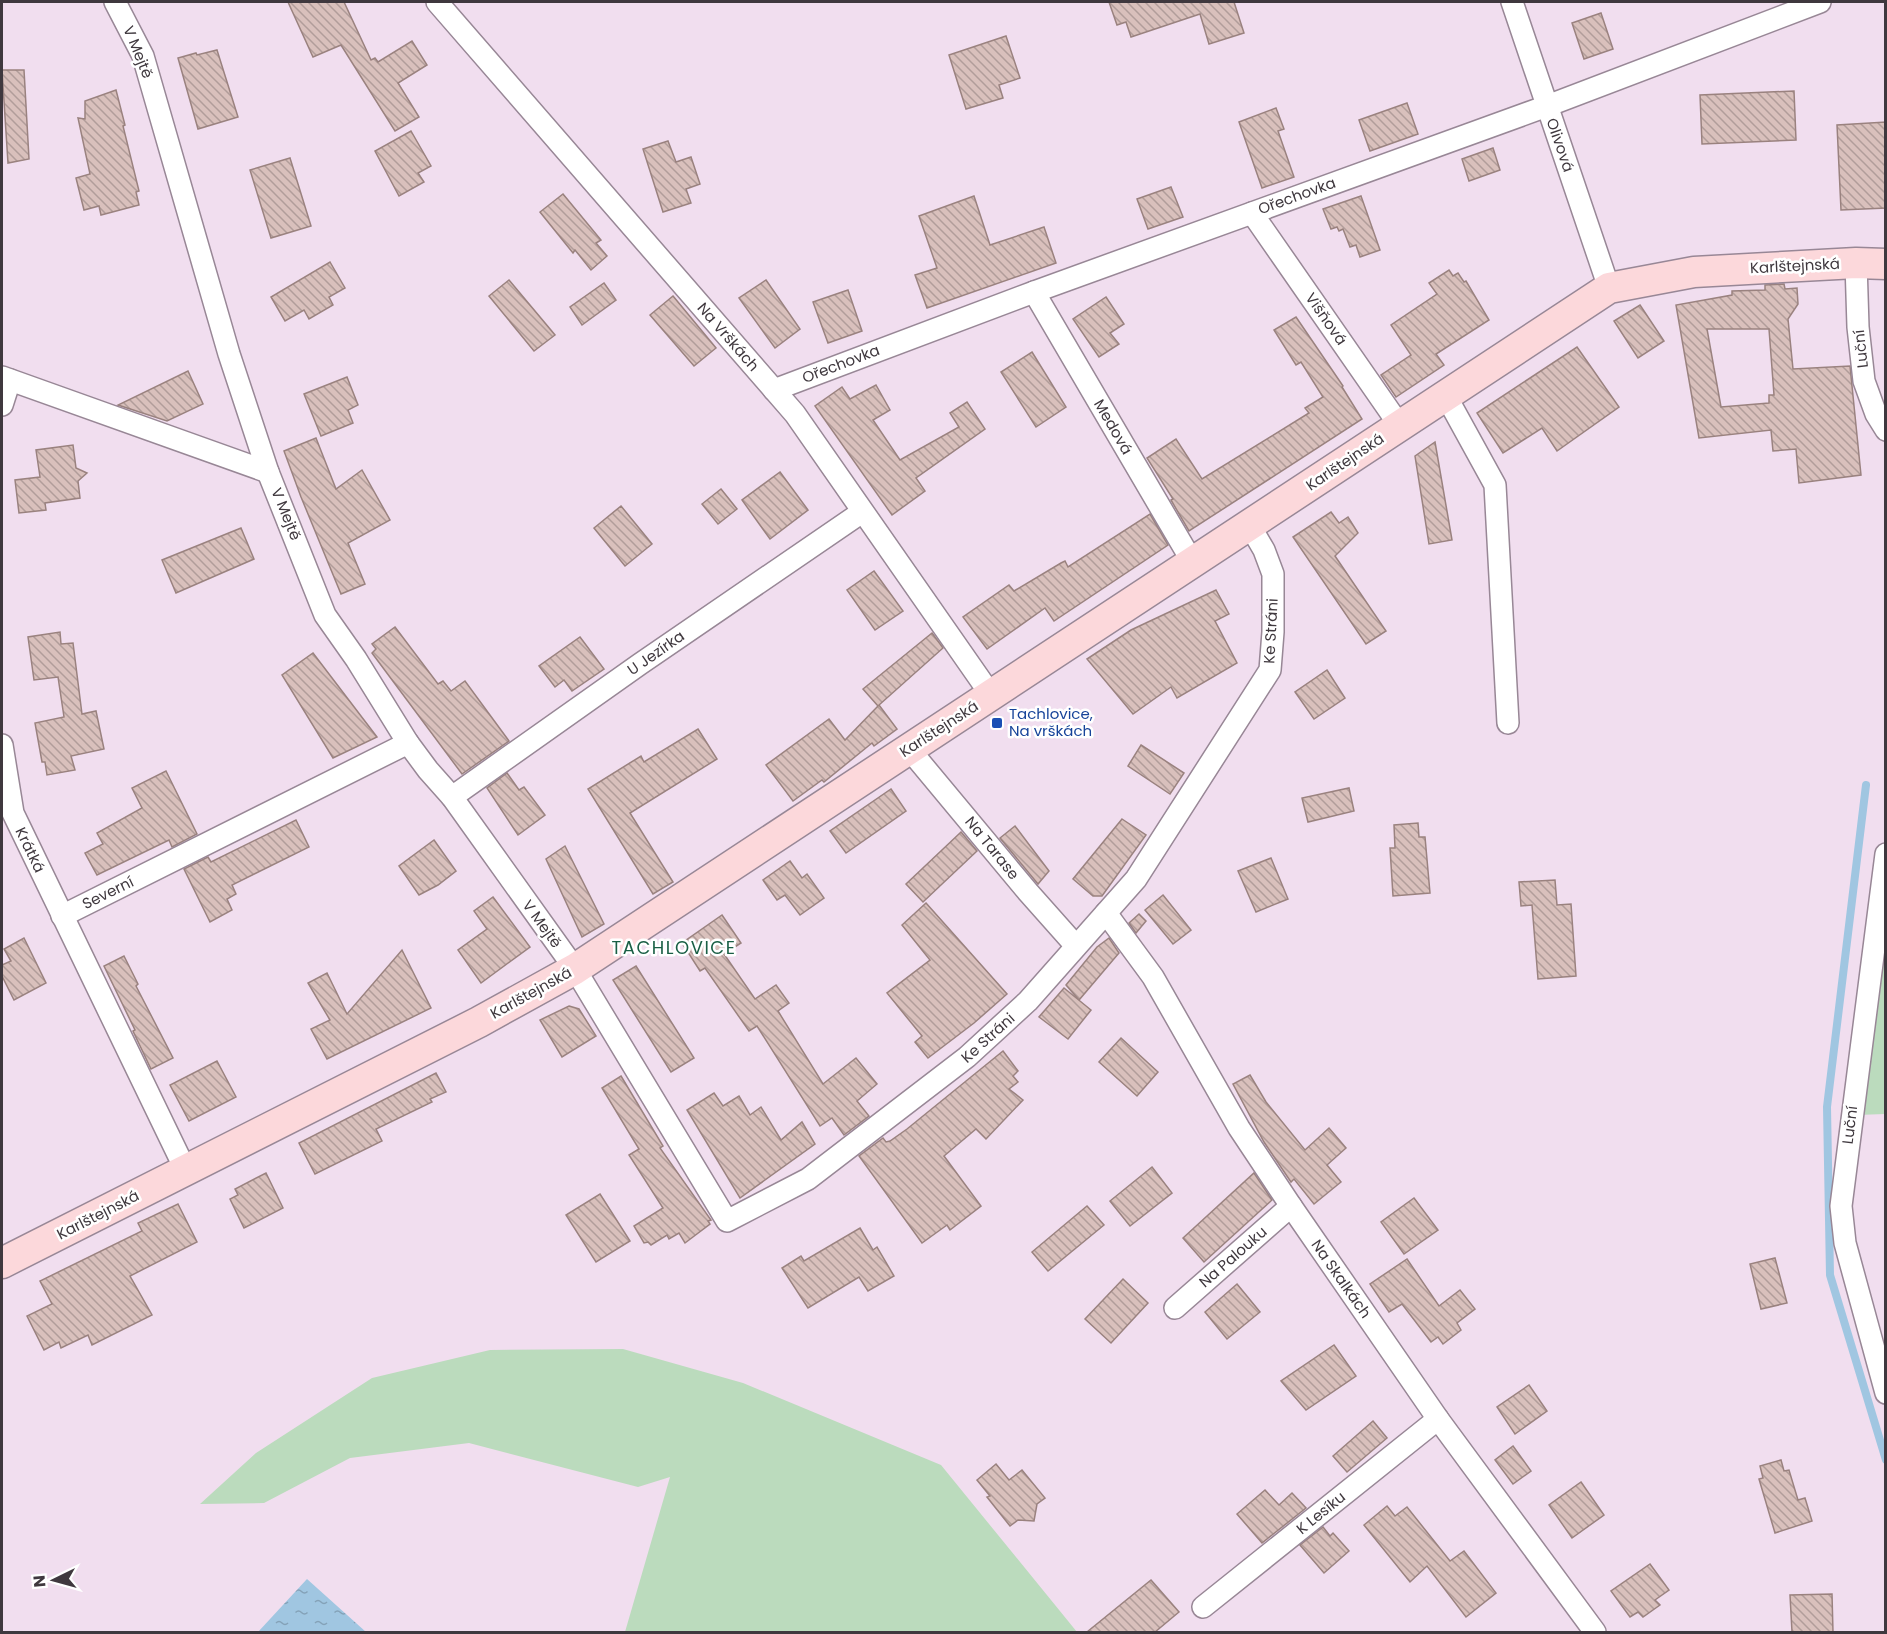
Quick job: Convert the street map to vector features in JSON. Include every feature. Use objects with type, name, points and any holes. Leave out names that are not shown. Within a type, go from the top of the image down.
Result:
[{"type":"main road","name":"Karlštejnská","points":[[2,1263],[478,1022],[574,969],[1609,288],[1694,272],[1856,263],[1886,264]]},
{"type":"street","name":"V Mejtě","points":[[115,2],[143,56],[229,354],[268,472],[326,615],[408,743],[452,797],[574,969]]},
{"type":"street","name":"Na Vrškách","points":[[437,2],[795,414],[991,695]]},
{"type":"street","name":"Olivová","points":[[1512,2],[1609,288]]},
{"type":"street","name":"Ořechovka","points":[[774,390],[1034,292],[1547,106],[1808,3]]},
{"type":"street","name":"Višňová","points":[[1252,213],[1400,426]]},
{"type":"street","name":"Luční","points":[[1856,263],[1858,327],[1864,381],[1876,414],[1886,430]]},
{"type":"street","name":"Medová","points":[[1034,292],[1193,563]]},
{"type":"street","points":[[2,405],[6,378],[268,472]]},
{"type":"street","points":[[1446,396],[1495,485],[1508,723]]},
{"type":"street","name":"U Jezírka","points":[[452,797],[640,664],[862,512]]},
{"type":"street","name":"Ke Stráni","points":[[574,969],[727,1221],[808,1179],[967,1057],[1029,1001],[1136,879],[1270,670],[1273,632],[1273,574],[1264,550],[1250,526]]},
{"type":"street","name":"Severní","points":[[62,916],[408,743]]},
{"type":"street","name":"Krátká","points":[[2,745],[13,813],[62,916]]},
{"type":"street","name":"Na Tarase","points":[[909,749],[1076,946]]},
{"type":"street","name":"Luční","points":[[1886,854],[1841,1206],[1848,1254],[1886,1393]]},
{"type":"street","name":"Na Skalkách","points":[[1106,913],[1153,978],[1239,1128],[1291,1206],[1438,1419],[1595,1632]]},
{"type":"street","points":[[62,916],[186,1171]]},
{"type":"street","name":"Na Palouku","points":[[1175,1308],[1291,1206]]},
{"type":"street","name":"K Lesíku","points":[[1203,1607],[1438,1419]]},
{"type":"green space","points":[[1885,929],[1885,1114],[1857,1115]]},
{"type":"green space","points":[[623,1349],[743,1383],[941,1465],[1077,1632],[625,1632],[670,1477],[638,1487],[469,1443],[350,1458],[264,1503],[200,1504],[256,1453],[372,1378],[490,1350]]},
{"type":"water","points":[[307,1579],[366,1632],[258,1632]]},
{"type":"building","points":[[288,2],[344,2],[371,60],[375,58],[378,62],[412,41],[427,65],[398,83],[419,117],[395,131],[341,45],[313,57]]},
{"type":"building","points":[[1109,2],[1234,2],[1244,33],[1209,44],[1200,14],[1131,37],[1126,22],[1117,25]]},
{"type":"building","points":[[1601,13],[1613,49],[1584,59],[1572,23]]},
{"type":"building","points":[[1006,36],[1020,78],[999,85],[1003,98],[966,109],[949,55]]},
{"type":"building","points":[[217,50],[238,117],[198,129],[178,58]]},
{"type":"building","points":[[2,70],[24,70],[29,159],[8,163]]},
{"type":"building","points":[[116,90],[139,191],[136,192],[139,205],[101,215],[99,206],[84,210],[76,178],[90,174],[78,118],[85,119],[85,101]]},
{"type":"building","points":[[1794,91],[1796,140],[1702,144],[1700,95]]},
{"type":"building","points":[[1407,103],[1418,134],[1370,151],[1359,120]]},
{"type":"building","points":[[1276,108],[1284,129],[1278,131],[1294,177],[1262,188],[1239,122]]},
{"type":"building","points":[[1886,122],[1886,208],[1841,210],[1837,125]]},
{"type":"building","points":[[411,131],[431,166],[418,173],[424,182],[399,196],[375,151]]},
{"type":"building","points":[[668,141],[676,162],[691,157],[700,184],[686,189],[691,203],[663,212],[643,149]]},
{"type":"building","points":[[1493,148],[1500,170],[1469,181],[1462,159]]},
{"type":"building","points":[[290,158],[311,226],[271,238],[250,170]]},
{"type":"building","points":[[1171,187],[1183,217],[1148,229],[1137,199]]},
{"type":"building","points":[[563,194],[601,240],[596,243],[607,256],[591,270],[575,250],[573,253],[540,212]]},
{"type":"building","points":[[974,196],[990,245],[1044,227],[1056,263],[927,308],[915,275],[937,268],[919,216]]},
{"type":"building","points":[[1361,196],[1380,250],[1360,257],[1356,245],[1350,247],[1343,229],[1339,231],[1337,227],[1331,229],[1323,209]]},
{"type":"building","points":[[330,262],[345,288],[329,297],[333,305],[309,319],[304,310],[285,321],[271,297]]},
{"type":"building","points":[[1449,270],[1453,276],[1458,273],[1464,282],[1466,281],[1489,320],[1436,354],[1444,365],[1396,397],[1381,375],[1411,355],[1391,325],[1437,294],[1429,283]]},
{"type":"building","points":[[509,280],[555,335],[534,351],[489,296]]},
{"type":"building","points":[[766,280],[800,329],[775,348],[739,298]]},
{"type":"building","points":[[604,283],[616,300],[582,325],[570,307]]},
{"type":"building","points":[[1784,284],[1785,289],[1797,288],[1798,304],[1788,319],[1793,369],[1850,366],[1861,475],[1799,483],[1796,449],[1773,451],[1771,430],[1699,438],[1676,305],[1732,295],[1732,291],[1765,290],[1765,285]],"holes":[[[1707,329],[1769,329],[1774,395],[1769,395],[1769,403],[1721,407]]]},
{"type":"building","points":[[848,290],[862,331],[828,343],[813,302]]},
{"type":"building","points":[[673,296],[716,348],[694,366],[650,315]]},
{"type":"building","points":[[1106,297],[1124,324],[1110,333],[1119,344],[1099,357],[1073,319]]},
{"type":"building","points":[[1640,305],[1664,341],[1638,358],[1614,321]]},
{"type":"building","points":[[1296,317],[1343,386],[1362,419],[1189,531],[1171,500],[1173,499],[1147,458],[1176,439],[1202,479],[1309,413],[1305,408],[1323,397],[1301,362],[1296,365],[1274,330]]},
{"type":"building","points":[[1577,347],[1619,407],[1557,451],[1542,428],[1503,453],[1477,413]]},
{"type":"building","points":[[1032,352],[1066,407],[1036,427],[1001,372]]},
{"type":"building","points":[[188,371],[203,404],[167,421],[118,405]]},
{"type":"building","points":[[347,377],[358,405],[348,410],[353,423],[321,436],[304,394]]},
{"type":"building","points":[[876,385],[890,410],[873,420],[900,460],[959,427],[950,413],[967,402],[985,429],[916,478],[925,491],[892,515],[815,406],[842,387],[850,399]]},
{"type":"building","points":[[316,438],[336,489],[362,470],[390,520],[348,543],[365,584],[341,594],[284,451]]},
{"type":"building","points":[[1435,442],[1452,540],[1429,544],[1415,456]]},
{"type":"building","points":[[73,445],[76,468],[87,473],[78,481],[80,498],[45,503],[46,510],[19,513],[15,480],[40,477],[36,450]]},
{"type":"building","points":[[780,472],[808,510],[770,539],[742,500]]},
{"type":"building","points":[[721,489],[737,509],[718,524],[702,504]]},
{"type":"building","points":[[621,506],[652,544],[625,566],[594,528]]},
{"type":"building","points":[[1331,512],[1339,523],[1348,517],[1358,533],[1335,556],[1386,631],[1366,644],[1293,537]]},
{"type":"building","points":[[1150,514],[1168,545],[1054,621],[1045,608],[987,649],[963,617],[1009,585],[1014,591],[1065,561],[1068,567]]},
{"type":"building","points":[[241,528],[254,559],[176,593],[162,560]]},
{"type":"building","points":[[874,571],[903,611],[875,630],[847,590]]},
{"type":"building","points":[[1216,590],[1229,614],[1215,621],[1237,663],[1177,698],[1171,687],[1133,714],[1087,659],[1131,630]]},
{"type":"building","points":[[395,627],[438,684],[443,681],[451,691],[465,681],[509,741],[462,774],[372,653],[376,649],[372,644]]},
{"type":"building","points":[[60,632],[61,644],[73,643],[82,714],[96,711],[104,749],[71,756],[75,770],[47,775],[45,762],[42,762],[35,723],[64,717],[58,677],[34,680],[28,637]]},
{"type":"building","points":[[932,633],[943,648],[879,705],[897,729],[874,746],[872,743],[824,782],[822,780],[793,801],[766,765],[829,719],[845,740],[878,706],[863,689]]},
{"type":"building","points":[[580,637],[604,669],[572,691],[564,680],[555,687],[539,666]]},
{"type":"building","points":[[313,653],[377,737],[333,758],[282,675]]},
{"type":"building","points":[[1327,670],[1345,698],[1314,719],[1295,692]]},
{"type":"building","points":[[698,729],[717,759],[630,813],[673,882],[653,894],[588,789],[641,756],[644,762]]},
{"type":"building","points":[[1141,745],[1184,773],[1170,794],[1128,766]]},
{"type":"building","points":[[166,771],[197,834],[172,847],[169,840],[97,875],[85,853],[103,844],[97,833],[142,808],[132,788]]},
{"type":"building","points":[[507,773],[519,790],[524,787],[545,815],[518,835],[487,788]]},
{"type":"building","points":[[1349,788],[1354,811],[1308,822],[1302,798]]},
{"type":"building","points":[[891,789],[906,811],[846,853],[830,831]]},
{"type":"building","points":[[1122,819],[1146,835],[1102,896],[1093,896],[1073,879]]},
{"type":"building","points":[[296,820],[309,847],[232,885],[236,894],[227,899],[232,910],[210,922],[184,869],[208,857],[211,862]]},
{"type":"building","points":[[1418,823],[1419,837],[1425,837],[1430,893],[1393,896],[1390,848],[1395,848],[1394,825]]},
{"type":"building","points":[[1015,826],[1049,871],[1038,884],[1000,838]]},
{"type":"building","points":[[961,832],[977,851],[923,902],[906,884]]},
{"type":"building","points":[[434,840],[456,871],[438,885],[419,895],[399,866]]},
{"type":"building","points":[[565,846],[604,924],[582,937],[546,859]]},
{"type":"building","points":[[1271,858],[1288,899],[1256,912],[1238,871]]},
{"type":"building","points":[[790,861],[802,878],[807,874],[824,898],[800,915],[785,895],[777,900],[763,880]]},
{"type":"building","points":[[1555,880],[1557,905],[1571,904],[1576,976],[1538,979],[1532,905],[1521,906],[1519,882]]},
{"type":"building","points":[[1163,895],[1191,930],[1173,944],[1145,910]]},
{"type":"building","points":[[493,897],[530,947],[481,983],[458,950],[487,929],[474,911]]},
{"type":"building","points":[[926,903],[1007,994],[928,1058],[915,1042],[922,1036],[887,993],[930,960],[902,925]]},
{"type":"building","points":[[1139,914],[1146,921],[1136,933],[1129,923]]},
{"type":"building","points":[[722,915],[741,943],[724,954],[755,999],[776,985],[789,1003],[778,1011],[823,1084],[856,1058],[877,1084],[857,1101],[869,1116],[844,1135],[832,1118],[820,1126],[757,1026],[749,1031],[705,968],[700,971],[682,943]]},
{"type":"building","points":[[24,938],[46,983],[14,1000],[2,976],[2,965],[11,961],[4,949]]},
{"type":"building","points":[[1109,938],[1119,953],[1079,1000],[1066,985],[1097,947]]},
{"type":"building","points":[[402,950],[431,1008],[327,1059],[311,1029],[330,1020],[308,983],[327,973],[347,1014]]},
{"type":"building","points":[[124,956],[138,984],[136,986],[173,1058],[151,1069],[104,966]]},
{"type":"building","points":[[636,966],[694,1058],[671,1072],[613,980]]},
{"type":"building","points":[[1064,988],[1091,1010],[1068,1039],[1039,1017]]},
{"type":"building","points":[[569,1006],[579,1009],[596,1036],[562,1057],[540,1020]]},
{"type":"building","points":[[1121,1038],[1158,1072],[1137,1096],[1099,1062]]},
{"type":"building","points":[[1003,1051],[1018,1071],[1013,1076],[1018,1082],[1009,1089],[1023,1100],[986,1139],[976,1129],[944,1156],[981,1206],[950,1230],[947,1225],[922,1243],[859,1156],[883,1138],[886,1142],[890,1141],[907,1129]]},
{"type":"building","points":[[217,1061],[236,1097],[189,1121],[170,1085]]},
{"type":"building","points":[[436,1073],[446,1092],[430,1099],[432,1102],[376,1129],[382,1141],[315,1174],[299,1143]]},
{"type":"building","points":[[1250,1075],[1266,1102],[1305,1150],[1329,1128],[1346,1148],[1327,1165],[1341,1182],[1314,1204],[1294,1179],[1291,1182],[1264,1142],[1233,1084]]},
{"type":"building","points":[[621,1076],[663,1146],[660,1148],[711,1220],[708,1221],[710,1224],[685,1243],[679,1233],[669,1239],[667,1235],[651,1245],[648,1242],[644,1243],[634,1226],[663,1208],[629,1155],[639,1149],[602,1088]]},
{"type":"building","points":[[714,1093],[723,1106],[739,1096],[750,1115],[761,1107],[781,1140],[802,1122],[815,1144],[740,1198],[687,1110]]},
{"type":"building","points":[[1152,1167],[1172,1193],[1130,1226],[1110,1201]]},
{"type":"building","points":[[266,1173],[283,1208],[244,1228],[230,1199],[238,1195],[235,1189]]},
{"type":"building","points":[[1254,1173],[1272,1200],[1204,1262],[1183,1238]]},
{"type":"building","points":[[600,1194],[630,1241],[596,1262],[566,1215]]},
{"type":"building","points":[[1414,1198],[1438,1230],[1404,1254],[1381,1222]]},
{"type":"building","points":[[178,1204],[197,1242],[130,1276],[152,1315],[92,1345],[88,1335],[61,1348],[59,1342],[44,1350],[27,1316],[52,1304],[40,1281],[142,1231],[138,1223]]},
{"type":"building","points":[[1087,1206],[1104,1225],[1048,1271],[1032,1252]]},
{"type":"building","points":[[860,1228],[873,1250],[877,1247],[894,1276],[868,1291],[859,1277],[808,1308],[782,1268],[801,1256],[804,1261]]},
{"type":"building","points":[[1775,1258],[1787,1303],[1761,1309],[1750,1264]]},
{"type":"building","points":[[1407,1259],[1439,1306],[1460,1290],[1475,1309],[1457,1323],[1461,1330],[1443,1344],[1438,1337],[1431,1342],[1402,1304],[1389,1312],[1370,1284]]},
{"type":"building","points":[[1123,1279],[1148,1303],[1111,1343],[1085,1319]]},
{"type":"building","points":[[1237,1284],[1260,1312],[1227,1339],[1205,1312]]},
{"type":"building","points":[[1334,1345],[1356,1376],[1306,1410],[1281,1381]]},
{"type":"building","points":[[1529,1385],[1547,1411],[1515,1434],[1497,1407]]},
{"type":"building","points":[[1373,1421],[1387,1438],[1347,1472],[1333,1456]]},
{"type":"building","points":[[1513,1446],[1531,1471],[1513,1484],[1495,1460]]},
{"type":"building","points":[[1781,1460],[1784,1471],[1789,1470],[1798,1500],[1805,1498],[1812,1521],[1775,1533],[1759,1479],[1763,1478],[1760,1466]]},
{"type":"building","points":[[996,1464],[1009,1480],[1022,1470],[1045,1498],[1037,1504],[1034,1521],[1018,1520],[1010,1526],[987,1497],[990,1496],[977,1480]]},
{"type":"building","points":[[1581,1482],[1604,1515],[1572,1538],[1549,1505]]},
{"type":"building","points":[[1265,1490],[1279,1505],[1292,1493],[1306,1508],[1262,1543],[1237,1514]]},
{"type":"building","points":[[1387,1506],[1395,1516],[1407,1507],[1450,1561],[1464,1551],[1496,1593],[1466,1617],[1427,1566],[1410,1582],[1364,1525]]},
{"type":"building","points":[[1323,1527],[1330,1536],[1333,1533],[1349,1551],[1324,1573],[1300,1545]]},
{"type":"building","points":[[1650,1564],[1669,1590],[1655,1600],[1660,1605],[1643,1617],[1638,1612],[1630,1617],[1611,1591]]},
{"type":"building","points":[[1151,1580],[1179,1612],[1155,1632],[1087,1632]]},
{"type":"building","points":[[1832,1594],[1833,1632],[1792,1632],[1790,1595]]},
{"type":"waterway","points":[[1866,785],[1827,1107],[1830,1275],[1886,1460]]},
{"type":"place","name":"Tachlovice, Na vrškách","points":[[997,723]]},
{"type":"district","name":"TACHLOVICE","points":[[674,948]]}]
